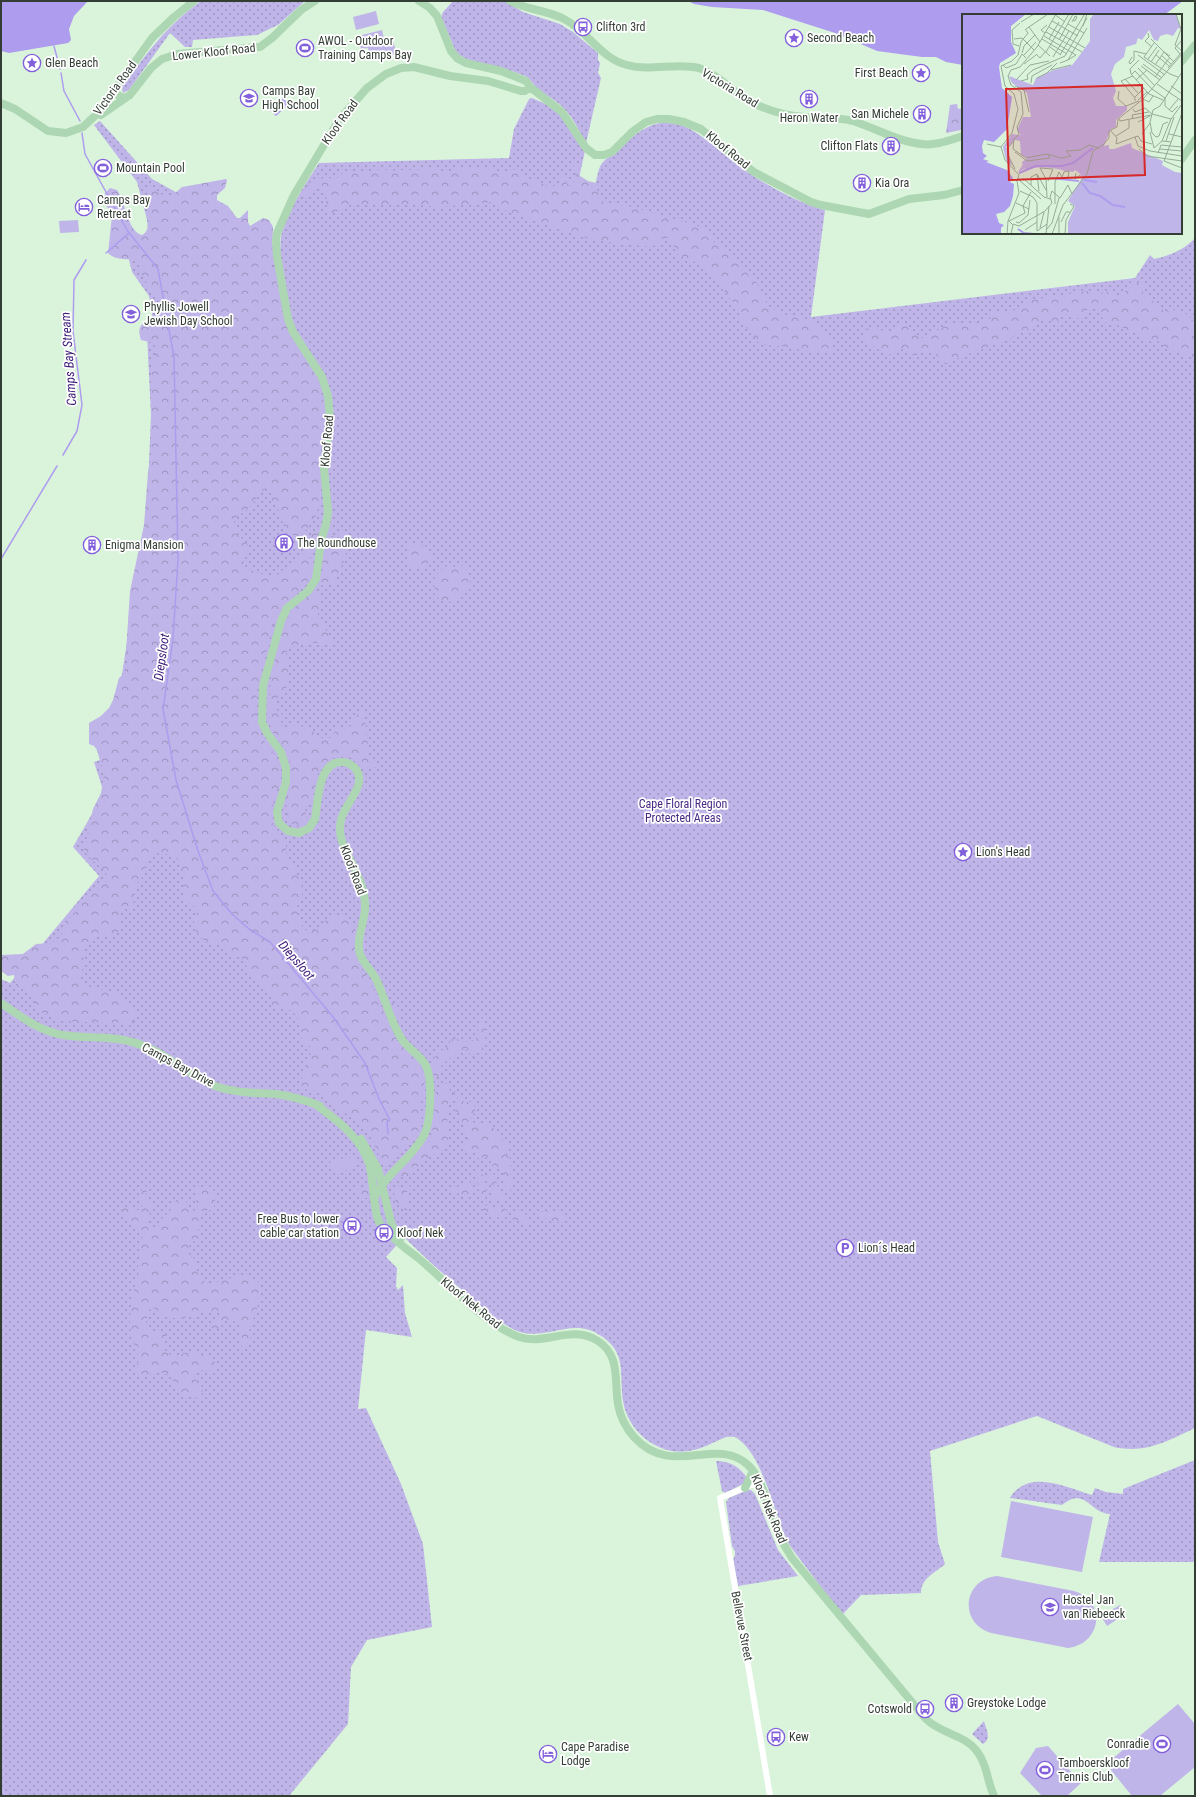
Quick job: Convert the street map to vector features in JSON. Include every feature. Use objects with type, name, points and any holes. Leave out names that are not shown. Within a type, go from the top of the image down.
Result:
[{"type":"main road","name":"Victoria Road","points":[[1,104],[15,109],[42,128],[53,132],[72,132],[80,129],[90,122],[114,92],[152,38],[174,17],[194,1]]},
{"type":"main road","name":"Lower Kloof Road","points":[[90,122],[127,97],[151,68],[162,59],[177,54],[260,47],[272,38],[301,10],[315,1]]},
{"type":"main road","points":[[419,1],[430,8],[435,14],[452,53],[458,59],[466,63],[516,76],[524,80],[530,87]]},
{"type":"main road","name":"Victoria Road","points":[[510,1],[528,9],[565,19],[584,34],[606,55],[621,64],[648,68],[678,65],[700,68],[718,78],[753,103],[775,111],[794,116],[852,121],[921,144],[935,144],[962,136]]},
{"type":"main road","points":[[1182,61],[1195,45]]},
{"type":"main road","name":"Kloof Road","points":[[383,1182],[418,1145],[424,1135],[428,1124],[430,1080],[429,1072],[425,1063],[400,1036],[376,980],[360,952],[360,939],[365,909],[364,895],[360,881],[342,842],[340,830],[343,814],[358,786],[358,775],[355,768],[346,762],[338,762],[330,765],[323,776],[313,824],[302,832],[293,833],[286,830],[279,823],[277,814],[286,782],[286,764],[281,752],[267,733],[262,722],[263,686],[281,621],[287,608],[308,591],[315,582],[318,572],[321,541],[328,514],[324,465],[330,418],[328,396],[322,376],[294,332],[288,319],[277,256],[276,239],[294,195],[337,123],[367,88],[381,77],[397,69],[412,67],[450,76],[493,82],[519,91],[525,91],[530,87],[562,112],[586,148],[598,155],[606,155],[612,152],[632,132],[646,122],[669,119],[684,122],[701,129],[754,172],[811,202],[821,205],[862,214],[873,214],[902,201],[944,195],[962,190]]},
{"type":"main road","points":[[114,92],[121,97],[127,97]]},
{"type":"main road","points":[[1182,159],[1195,140]]},
{"type":"main road","name":"Camps Bay Drive","points":[[1,1003],[36,1026],[56,1034],[114,1038],[139,1044],[155,1051],[197,1077],[221,1088],[250,1093],[289,1096],[315,1104],[338,1115],[356,1132],[370,1153],[383,1182],[388,1210]]},
{"type":"main road","name":"Camps Bay Drive","points":[[315,1104],[343,1124],[358,1142],[369,1163],[378,1217]]},
{"type":"main road","points":[[375,1199],[383,1182]]},
{"type":"main road","points":[[375,1199],[380,1197],[386,1199]]},
{"type":"main road","points":[[378,1217],[385,1216],[388,1210]]},
{"type":"main road","name":"Kloof Nek Road","points":[[388,1210],[395,1231],[415,1255]]},
{"type":"main road","name":"Kloof Nek Road","points":[[378,1217],[384,1227],[405,1248],[415,1255],[466,1301],[499,1327],[512,1334],[536,1339],[578,1333],[594,1338],[603,1345],[611,1354],[616,1367],[617,1400],[622,1418],[631,1433],[645,1447],[672,1457],[686,1457],[716,1453],[725,1454],[742,1460],[753,1471],[759,1482],[778,1533],[792,1558],[926,1719],[938,1729],[963,1739],[974,1748],[984,1764],[994,1796]]},
{"type":"main road","points":[[745,1488],[753,1471]]},
{"type":"street","name":"Bellevue Street","points":[[759,1482],[720,1498],[738,1606],[744,1631],[770,1796]]},
{"type":"green space","points":[[201,1],[305,1],[278,25],[257,35],[193,40],[192,47],[185,47],[170,33],[129,90],[123,93],[122,87],[140,62],[167,30]]},
{"type":"green space","points":[[453,1],[505,1],[523,12],[560,24],[573,32],[598,53],[598,60],[600,63],[598,73],[601,78],[586,143],[563,107],[538,89],[527,77],[508,70],[469,60],[456,52],[441,17],[443,12]]},
{"type":"green space","points":[[376,11],[379,24],[356,30],[353,17]]},
{"type":"green space","points":[[382,30],[385,43],[393,41],[397,54],[371,61],[368,48],[361,49],[358,36]]},
{"type":"green space","name":"Cape Floral Region Protected Areas","points":[[532,98],[550,106],[559,114],[585,151],[579,178],[595,185],[601,164],[642,130],[658,124],[672,123],[686,127],[700,135],[743,169],[772,187],[804,203],[825,210],[811,317],[1135,278],[1150,255],[1154,259],[1171,254],[1186,246],[1195,238],[1195,1428],[1166,1442],[1136,1449],[1126,1449],[1114,1447],[1037,1416],[930,1451],[938,1542],[945,1564],[929,1576],[923,1583],[921,1593],[861,1595],[842,1615],[790,1546],[784,1534],[762,1474],[747,1448],[737,1438],[726,1437],[694,1450],[677,1452],[666,1450],[646,1440],[631,1423],[626,1412],[623,1401],[621,1372],[618,1356],[608,1341],[598,1334],[579,1328],[534,1334],[524,1333],[511,1328],[498,1320],[467,1294],[404,1237],[386,1257],[397,1268],[396,1286],[398,1290],[403,1285],[405,1313],[412,1337],[366,1330],[358,1409],[366,1408],[401,1484],[423,1544],[432,1627],[367,1640],[351,1667],[348,1724],[289,1796],[1,1796],[1,979],[10,983],[99,876],[73,847],[104,793],[94,762],[100,760],[116,713],[147,513],[151,415],[147,335],[155,332],[149,296],[132,272],[125,244],[152,238],[137,182],[94,125],[100,121],[152,179],[280,249],[283,228],[291,209],[319,163],[509,158],[514,129],[529,99]]},
{"type":"green space","points":[[957,104],[958,109],[962,108],[961,130],[946,133],[950,105]]},
{"type":"green space","points":[[573,162],[577,162],[580,176],[588,181],[596,183],[599,199],[607,204],[628,206],[654,213],[663,217],[694,224],[707,231],[714,242],[734,255],[738,265],[757,283],[768,306],[791,317],[801,317],[817,323],[833,345],[833,350],[822,353],[759,343],[743,323],[736,306],[706,268],[697,262],[688,261],[681,258],[676,252],[671,240],[668,238],[662,238],[657,245],[652,247],[593,240],[509,212],[491,202],[440,207],[408,204],[351,204],[332,213],[327,210],[326,195],[322,188],[314,188],[308,196],[304,195],[308,185],[313,179],[336,179],[343,173],[350,171],[369,172],[380,169],[398,171],[407,169],[414,171],[422,168],[429,168],[447,172],[457,169],[478,168],[494,169],[504,174],[516,169],[527,182],[536,180],[547,186],[557,186],[562,176],[565,174],[567,184],[571,186],[575,175]]},
{"type":"green space","points":[[226,179],[225,188],[217,195],[217,200],[228,206],[237,218],[240,218],[248,210],[248,222],[250,226],[263,218],[269,220],[273,227],[272,261],[285,322],[318,379],[325,407],[320,464],[321,500],[315,518],[300,538],[296,539],[292,533],[284,527],[281,515],[272,500],[271,489],[268,488],[263,490],[250,507],[235,519],[234,524],[237,533],[249,547],[250,551],[243,560],[246,568],[262,574],[276,576],[301,556],[305,543],[315,530],[319,529],[310,558],[313,565],[310,578],[303,588],[284,604],[271,633],[258,685],[256,703],[260,735],[275,755],[280,769],[280,781],[271,811],[271,821],[286,843],[286,853],[303,889],[297,907],[297,918],[304,929],[310,932],[316,929],[332,915],[346,916],[352,924],[355,935],[355,959],[373,987],[392,1031],[399,1042],[421,1065],[424,1075],[424,1090],[420,1107],[422,1120],[421,1129],[389,1163],[385,1163],[378,1154],[373,1141],[360,1123],[316,1091],[307,1090],[301,1087],[300,1083],[312,1049],[310,1046],[302,1042],[301,1028],[297,1018],[291,1011],[283,1007],[272,1007],[271,995],[253,978],[242,958],[231,954],[223,944],[208,944],[198,934],[194,925],[197,909],[184,898],[182,869],[177,859],[173,855],[157,853],[151,855],[144,875],[136,885],[133,906],[130,908],[122,908],[119,917],[118,932],[110,937],[98,937],[84,950],[81,982],[92,988],[117,992],[122,1000],[136,1014],[133,1023],[128,1026],[106,1023],[75,1022],[54,1018],[43,1013],[36,1007],[32,996],[16,985],[14,975],[8,976],[1,971],[1,955],[23,954],[36,944],[51,943],[57,940],[62,934],[65,921],[75,914],[78,903],[86,900],[108,879],[105,872],[86,854],[84,850],[93,809],[101,793],[104,775],[97,750],[94,746],[89,744],[89,723],[101,716],[109,708],[113,700],[119,678],[126,671],[128,666],[126,652],[130,591],[144,525],[148,472],[152,449],[152,362],[156,351],[154,343],[141,340],[139,333],[143,324],[154,317],[157,313],[158,304],[153,292],[143,277],[138,262],[115,258],[108,253],[112,216],[111,211],[104,204],[105,193],[110,188],[117,190],[133,228],[142,235],[145,233],[147,228],[147,214],[150,205],[150,185],[160,194],[170,196],[182,187]]},
{"type":"green space","points":[[78,220],[79,232],[60,233],[59,221]]},
{"type":"green space","points":[[1141,282],[1144,283],[1142,289],[1143,292],[1164,311],[1178,310],[1186,314],[1195,322],[1195,358],[1166,348],[1158,341],[1148,341],[1139,334],[1128,331],[1121,326],[1104,322],[1099,309],[1094,307],[1088,308],[1085,316],[1081,320],[1070,314],[1063,315],[1057,324],[1046,319],[1040,320],[1026,332],[1017,334],[1008,340],[960,357],[947,364],[943,363],[934,352],[925,352],[914,356],[902,349],[896,353],[889,354],[882,352],[873,345],[866,343],[864,339],[864,332],[869,327],[890,332],[894,331],[901,323],[904,323],[912,333],[922,338],[949,324],[972,325],[989,320],[994,312],[1011,312],[1031,300],[1095,290],[1103,293],[1110,291],[1116,295],[1122,295],[1131,285]]},
{"type":"green space","points":[[332,521],[333,524],[329,536],[335,536],[339,539],[340,529],[343,529],[346,558],[342,564],[334,585],[326,584],[320,586],[319,582],[322,575],[325,541]]},
{"type":"green space","points":[[411,544],[418,544],[427,547],[432,557],[425,567],[415,568],[409,566],[407,549]]},
{"type":"green space","points":[[452,564],[455,568],[461,565],[464,567],[469,574],[472,587],[455,603],[439,599],[433,592],[435,588],[433,582],[436,576],[443,568]]},
{"type":"green space","points":[[318,592],[322,599],[318,611],[318,618],[333,641],[328,645],[312,642],[288,648],[286,654],[289,682],[276,700],[275,708],[283,715],[281,724],[284,728],[292,725],[306,727],[325,740],[330,738],[337,729],[351,726],[358,713],[364,713],[369,754],[378,766],[375,768],[368,768],[348,756],[334,758],[325,762],[318,774],[312,801],[305,807],[307,821],[303,825],[298,826],[292,824],[288,817],[286,802],[290,778],[290,762],[289,757],[274,735],[270,725],[270,686],[275,655],[287,618],[298,603],[311,594]]},
{"type":"green space","points":[[390,1001],[396,1004],[400,1010],[399,1017],[402,1022],[400,1025],[396,1019]]},
{"type":"green space","points":[[480,1015],[488,1028],[485,1035],[486,1044],[483,1047],[483,1053],[476,1052],[473,1058],[467,1050],[460,1052],[440,1068],[438,1077],[434,1078],[432,1069],[435,1056],[446,1048],[453,1038],[468,1042],[477,1038],[481,1034],[478,1030]]},
{"type":"green space","points":[[446,1083],[450,1091],[456,1090],[447,1105],[448,1147],[424,1160],[408,1176],[393,1179],[393,1177],[416,1152],[432,1140],[434,1096],[436,1091]]},
{"type":"green space","points":[[458,1097],[461,1097],[464,1102],[475,1102],[474,1108],[476,1112],[470,1116],[472,1123],[479,1122],[488,1126],[492,1125],[496,1134],[510,1146],[510,1149],[506,1154],[510,1158],[510,1191],[506,1190],[502,1167],[493,1167],[489,1157],[477,1158],[474,1151],[465,1151],[465,1146],[468,1140],[459,1113],[453,1110]]},
{"type":"green space","points":[[355,1157],[356,1169],[331,1172],[330,1160]]},
{"type":"green space","points":[[479,1170],[483,1175],[485,1183],[485,1199],[478,1186],[477,1177]]},
{"type":"green space","points":[[492,1173],[494,1174],[499,1191],[504,1198],[503,1201],[489,1198],[493,1193],[489,1177]]},
{"type":"green space","points":[[468,1179],[472,1185],[473,1196],[449,1192],[450,1189],[455,1189]]},
{"type":"green space","points":[[143,1186],[147,1187],[146,1199],[154,1206],[147,1208],[150,1215],[146,1220],[154,1230],[163,1217],[169,1212],[178,1197],[186,1201],[188,1208],[194,1211],[198,1208],[195,1194],[196,1188],[217,1191],[213,1210],[202,1210],[199,1213],[200,1222],[198,1229],[200,1238],[190,1245],[188,1253],[194,1258],[195,1266],[202,1280],[209,1284],[242,1275],[259,1282],[261,1286],[256,1315],[252,1320],[249,1332],[251,1340],[248,1345],[244,1347],[242,1347],[239,1337],[241,1333],[239,1323],[226,1319],[220,1328],[215,1330],[212,1328],[212,1325],[219,1318],[219,1313],[217,1311],[203,1311],[195,1316],[190,1315],[184,1318],[170,1318],[160,1314],[154,1308],[149,1310],[145,1327],[147,1330],[166,1334],[167,1337],[163,1347],[166,1352],[175,1357],[187,1352],[198,1353],[209,1357],[215,1363],[216,1367],[214,1371],[199,1370],[195,1372],[194,1377],[203,1388],[201,1397],[198,1399],[177,1393],[173,1381],[165,1373],[157,1373],[141,1377],[137,1373],[139,1358],[131,1334],[130,1315],[139,1262],[139,1241],[143,1237],[138,1232],[137,1227],[122,1214],[122,1208],[124,1206],[134,1210],[140,1210],[142,1207],[140,1198]]},
{"type":"green space","points":[[409,1186],[420,1189],[410,1189],[407,1191],[406,1212],[401,1205],[396,1203],[394,1193],[397,1188]]},
{"type":"green space","points":[[361,1187],[367,1188],[368,1198],[364,1198],[357,1193],[357,1190]]},
{"type":"green space","points":[[480,1205],[506,1209],[508,1216],[501,1218],[493,1216],[478,1207]]},
{"type":"green space","points":[[531,1211],[564,1212],[566,1216],[562,1221],[557,1222],[549,1220]]},
{"type":"green space","points":[[514,1212],[528,1215],[527,1223],[517,1220],[514,1222],[511,1216]]},
{"type":"green space","points":[[1195,1460],[1195,1560],[1193,1562],[1099,1562],[1110,1514],[1103,1513],[1082,1499],[1077,1498],[1062,1505],[1010,1498],[1018,1489],[1027,1484],[1037,1482],[1048,1482],[1092,1495],[1095,1488],[1106,1492],[1123,1494],[1123,1489]]},
{"type":"green space","points":[[716,1461],[729,1463],[737,1467],[747,1478],[745,1483],[725,1493],[722,1491]]},
{"type":"green space","points":[[747,1490],[751,1490],[755,1494],[778,1550],[798,1576],[738,1586],[733,1559],[735,1556],[735,1551],[732,1546],[726,1502],[729,1498]]},
{"type":"green space","points":[[1011,1501],[1093,1517],[1082,1572],[1001,1557]]},
{"type":"green space","points":[[997,1576],[1074,1591],[1085,1596],[1092,1603],[1096,1612],[1094,1631],[1088,1639],[1079,1645],[1068,1648],[991,1633],[980,1628],[973,1620],[969,1611],[971,1593],[977,1585],[986,1579]]},
{"type":"green space","points":[[1120,1605],[1125,1614],[1107,1626],[1101,1616]]},
{"type":"green space","name":"Conradie","points":[[1178,1704],[1195,1724],[1195,1767],[1160,1796],[1132,1796],[1106,1764]]},
{"type":"green space","points":[[984,1721],[988,1737],[986,1742],[983,1744],[972,1734]]},
{"type":"green space","name":"Tamboerskloof Tennis Club","points":[[1048,1746],[1081,1783],[1067,1796],[1042,1796],[1020,1773],[1036,1748]]},
{"type":"shaded area","points":[[1,1],[88,1],[74,16],[69,29],[71,40],[68,43],[9,53],[1,51]]},
{"type":"shaded area","points":[[688,1],[1183,1],[1165,14],[962,14],[962,65],[946,62],[936,57],[922,57],[877,51],[835,33],[763,10],[712,7],[694,4]]},
{"type":"shaded area","points":[[283,98],[289,104],[276,116],[270,110]]},
{"type":"shaded area","name":"Mountain Pool","points":[[101,160],[111,170],[105,175],[96,165]]},
{"type":"waterway","name":"Diepsloot","points":[[54,46],[60,69]]},
{"type":"waterway","name":"Diepsloot","points":[[61,73],[64,91],[80,121]]},
{"type":"waterway","name":"Diepsloot","points":[[82,133],[85,154],[127,230],[158,269],[174,357],[178,559],[173,639],[163,709],[176,780],[198,851],[213,891],[231,913],[249,929],[270,942],[334,1018],[365,1063],[379,1099],[390,1120],[387,1122],[388,1134]]},
{"type":"waterway","name":"Camps Bay Stream","points":[[106,253],[129,233]]},
{"type":"waterway","name":"Camps Bay Stream","points":[[63,455],[77,431],[82,405],[73,331],[74,280],[86,260]]},
{"type":"waterway","name":"Camps Bay Stream","points":[[1,559],[57,466]]},
{"type":"place","name":"Clifton 3rd","points":[[583,27]]},
{"type":"place","name":"Second Beach","points":[[794,38]]},
{"type":"place","name":"AWOL - Outdoor Training Camps Bay","points":[[305,48]]},
{"type":"place","name":"Glen Beach","points":[[32,63]]},
{"type":"place","name":"First Beach","points":[[921,73]]},
{"type":"place","name":"Camps Bay High School","points":[[249,98]]},
{"type":"place","name":"Heron Water","points":[[809,99]]},
{"type":"place","name":"San Michele","points":[[922,114]]},
{"type":"place","name":"Clifton Flats","points":[[891,146]]},
{"type":"place","name":"Mountain Pool","points":[[103,168]]},
{"type":"place","name":"Kia Ora","points":[[862,183]]},
{"type":"place","name":"Camps Bay Retreat","points":[[84,207]]},
{"type":"place","name":"Phyllis Jowell Jewish Day School","points":[[131,314]]},
{"type":"place","name":"The Roundhouse","points":[[284,543]]},
{"type":"place","name":"Enigma Mansion","points":[[92,545]]},
{"type":"place","name":"Lion's Head","points":[[963,852]]},
{"type":"place","name":"Free Bus to lower cable car station","points":[[352,1226]]},
{"type":"place","name":"Kloof Nek","points":[[384,1233]]},
{"type":"place","name":"Lion´s Head","points":[[845,1248]]},
{"type":"place","name":"Hostel Jan van Riebeeck","points":[[1050,1607]]},
{"type":"place","name":"Greystoke Lodge","points":[[954,1703]]},
{"type":"place","name":"Cotswold","points":[[925,1709]]},
{"type":"place","name":"Kew","points":[[776,1737]]},
{"type":"place","name":"Conradie","points":[[1162,1744]]},
{"type":"place","name":"Cape Paradise Lodge","points":[[548,1754]]},
{"type":"place","name":"Tamboerskloof Tennis Club","points":[[1045,1770]]}]
